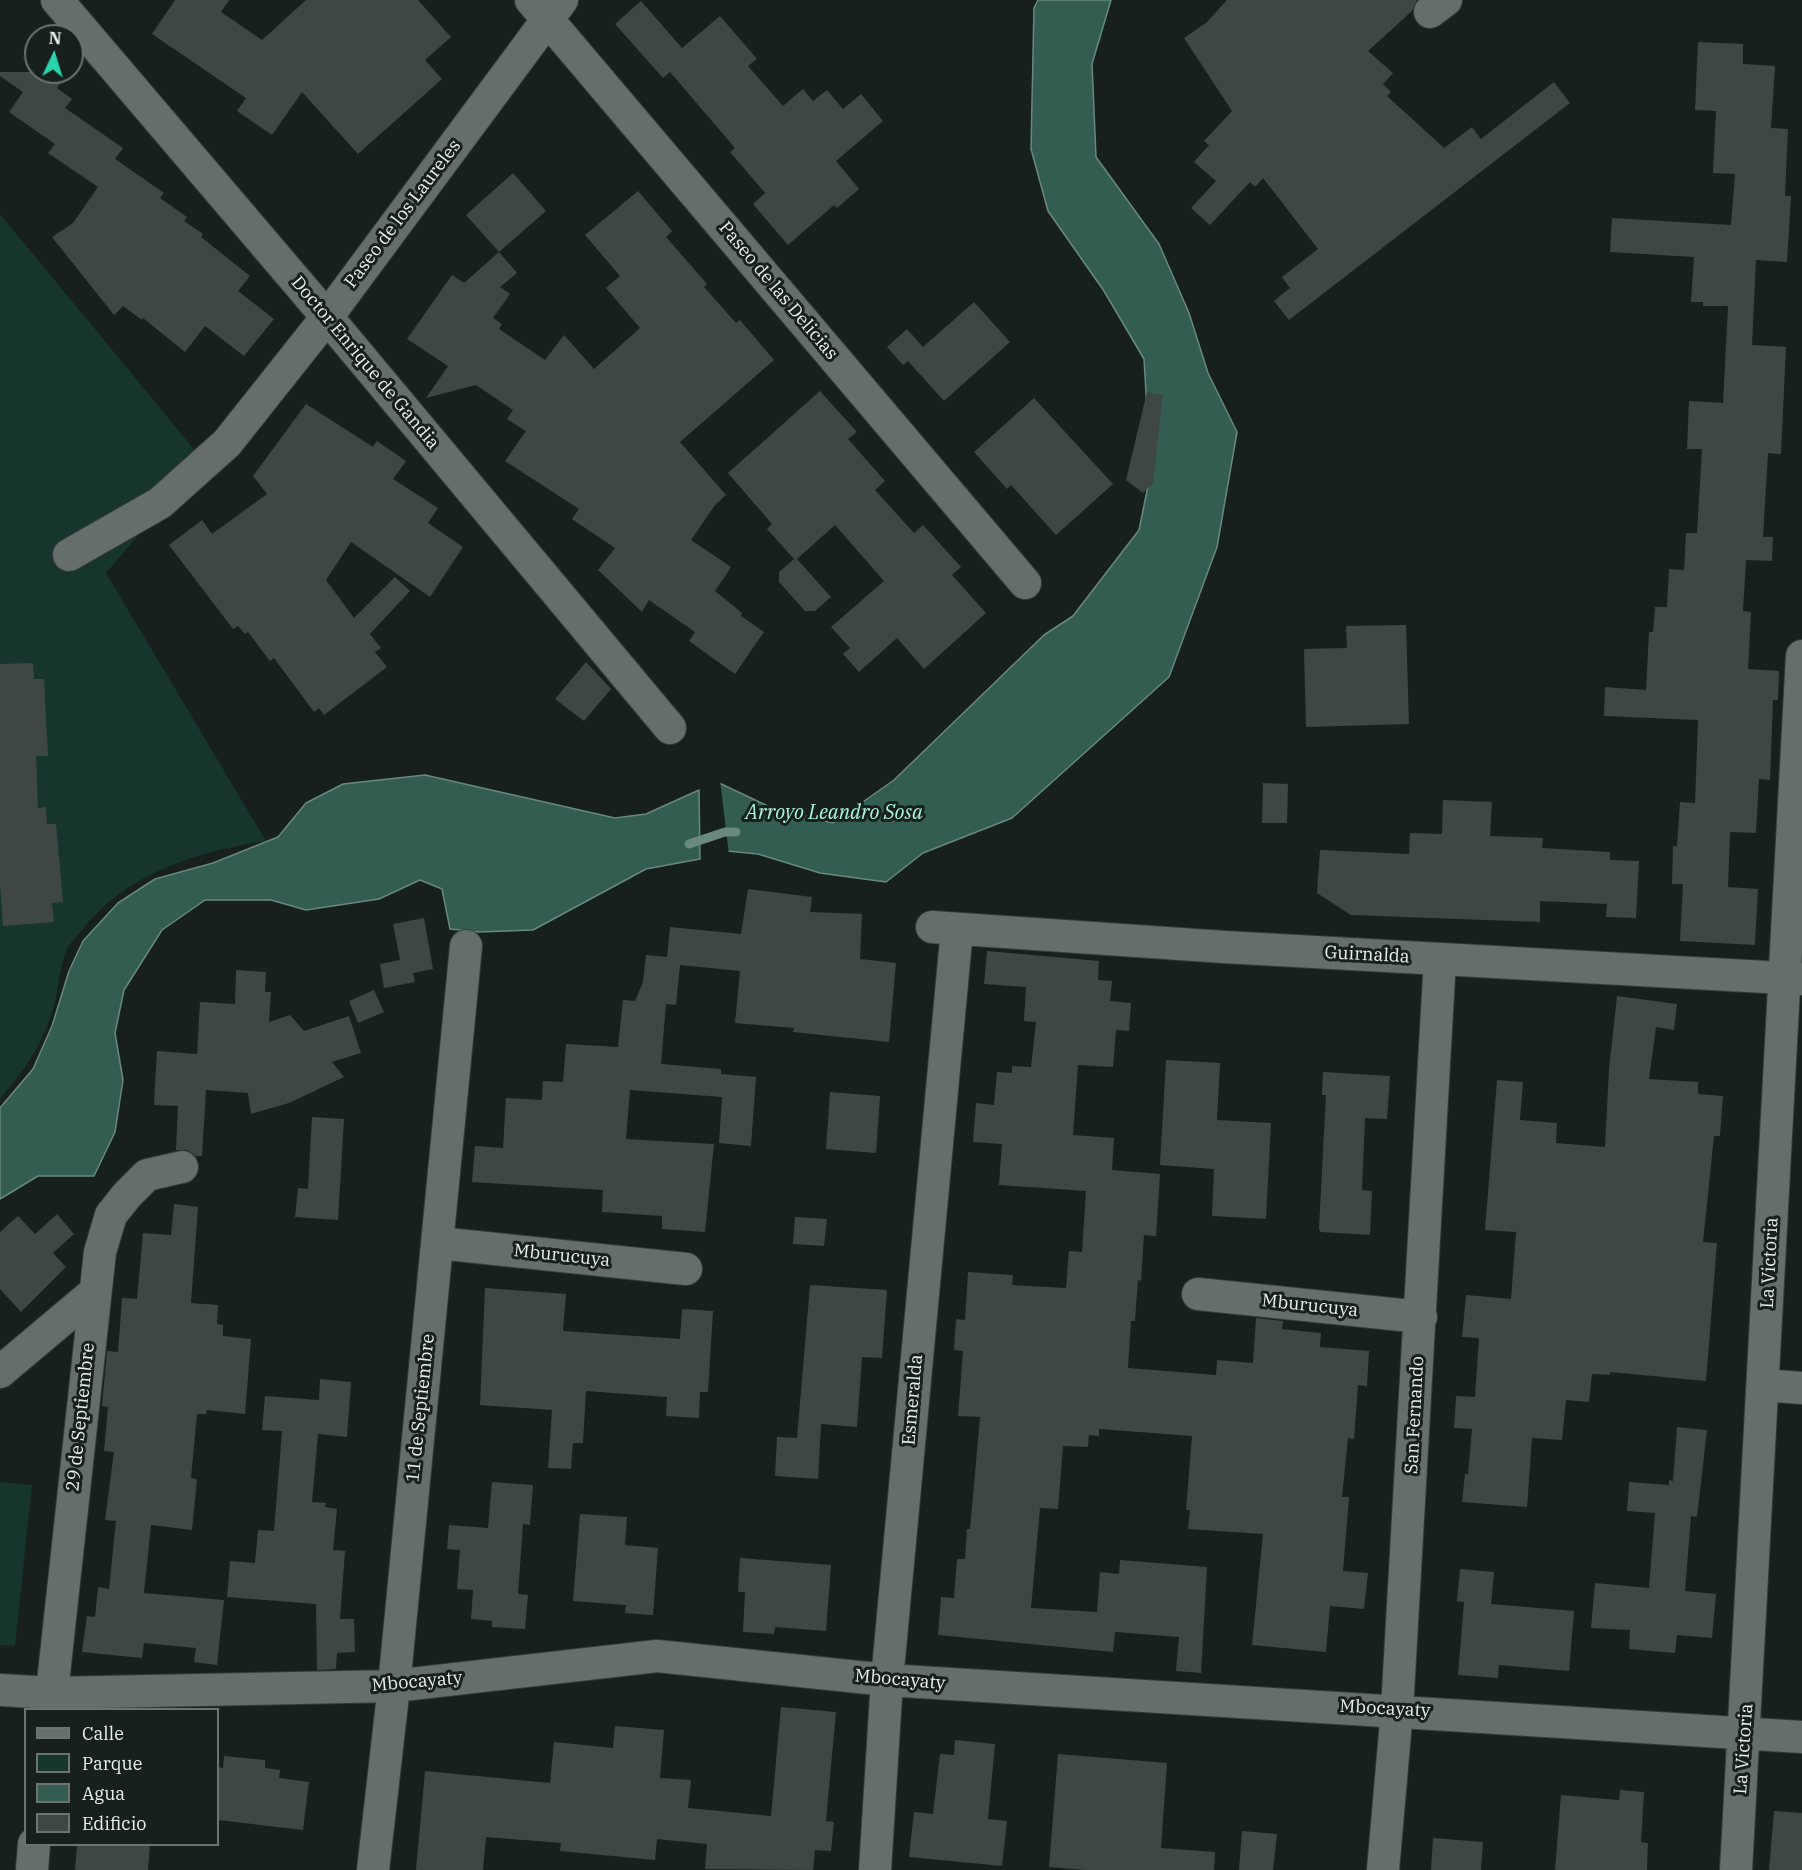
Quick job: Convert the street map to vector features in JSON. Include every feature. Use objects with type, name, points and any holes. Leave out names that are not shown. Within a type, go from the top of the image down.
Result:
[{"type":"street","name":"Doctor Enrique de Gandia","points":[[57,0],[327,317],[670,728]]},
{"type":"street","name":"Paseo de los Laureles","points":[[69,555],[160,503],[227,443],[327,317],[547,6]]},
{"type":"street","name":"Paseo de las Delicias","points":[[547,6],[1025,583]]},
{"type":"street","name":"La Victoria","points":[[1736,1870],[1763,1385],[1793,978],[1802,656]]},
{"type":"street","name":"Guirnalda","points":[[944,928],[1440,959],[1565,954],[1793,978]]},
{"type":"street","name":"Esmeralda","points":[[875,1870],[887,1680],[944,928]]},
{"type":"street","name":"11 de Septiembre","points":[[373,1870],[394,1686],[466,946]]},
{"type":"street","name":"San Fernando","points":[[1383,1870],[1397,1710],[1440,959]]},
{"type":"street","name":"29 de Septiembre","points":[[51,1701],[100,1252],[111,1215],[147,1175],[182,1167]]},
{"type":"street","name":"Mburucuya","points":[[438,1243],[686,1269]]},
{"type":"street","points":[[0,1372],[95,1292]]},
{"type":"street","name":"Mburucuya","points":[[1198,1294],[1421,1317]]},
{"type":"street","points":[[1763,1385],[1802,1388]]},
{"type":"street","name":"Mbocayaty","points":[[0,1690],[51,1701],[394,1686],[657,1656],[887,1680],[1802,1737]]},
{"type":"street","points":[[32,1870],[34,1846]]},
{"type":"green space","points":[[0,214],[203,460],[106,573],[266,841],[215,851],[165,868],[120,893],[100,910],[67,948],[55,1001],[46,1028],[26,1065],[0,1099]]},
{"type":"green space","points":[[0,1482],[32,1485],[15,1646],[0,1645]]},
{"type":"water","points":[[1038,0],[1111,0],[1092,64],[1096,157],[1159,244],[1189,313],[1208,373],[1237,432],[1217,547],[1169,677],[1012,818],[923,853],[886,882],[820,873],[758,854],[727,851],[717,782],[772,808],[833,823],[894,780],[1044,635],[1073,616],[1139,530],[1157,442],[1147,410],[1144,359],[1104,291],[1048,211],[1031,149],[1034,8]]},
{"type":"water","points":[[425,775],[615,818],[646,814],[699,790],[700,859],[646,869],[533,930],[479,932],[450,929],[442,889],[420,880],[379,899],[306,910],[271,900],[205,900],[162,930],[124,990],[115,1033],[123,1080],[115,1132],[94,1176],[38,1176],[0,1199],[0,1108],[33,1069],[52,1026],[69,971],[83,941],[118,903],[155,879],[213,863],[278,837],[306,803],[343,784]]},
{"type":"pier","points":[[716,779],[720,780],[729,855],[724,852],[714,782]]},
{"type":"building","points":[[175,0],[229,0],[221,12],[262,40],[306,0],[418,0],[451,37],[425,60],[442,79],[358,154],[302,92],[272,135],[237,111],[246,98],[152,34]]},
{"type":"building","points":[[1227,0],[1417,0],[1412,11],[1368,51],[1393,73],[1383,84],[1391,92],[1387,96],[1444,148],[1472,127],[1481,139],[1554,82],[1570,103],[1289,320],[1274,301],[1290,288],[1282,277],[1318,249],[1263,178],[1255,187],[1250,182],[1210,225],[1191,208],[1216,181],[1194,162],[1209,145],[1204,141],[1232,111],[1184,38],[1206,23]]},
{"type":"building","points":[[641,1],[682,48],[720,16],[757,59],[748,66],[783,106],[803,89],[813,101],[827,90],[843,109],[861,94],[883,121],[836,161],[859,189],[837,208],[834,205],[788,245],[753,204],[765,193],[730,152],[735,148],[670,72],[663,78],[615,24]]},
{"type":"building","points":[[1698,42],[1743,44],[1743,64],[1775,66],[1771,128],[1788,129],[1785,196],[1791,196],[1787,262],[1756,260],[1752,345],[1786,347],[1781,454],[1768,453],[1763,537],[1773,537],[1772,561],[1746,560],[1743,611],[1751,612],[1748,669],[1779,671],[1778,700],[1773,700],[1770,780],[1759,779],[1756,833],[1730,832],[1728,887],[1758,889],[1755,945],[1680,941],[1683,884],[1672,884],[1673,846],[1677,846],[1680,802],[1695,803],[1698,720],[1604,716],[1605,687],[1646,690],[1649,632],[1653,632],[1655,607],[1667,607],[1669,569],[1684,570],[1686,533],[1697,533],[1702,449],[1687,449],[1689,401],[1723,403],[1728,306],[1703,306],[1703,302],[1691,302],[1694,257],[1610,252],[1612,218],[1731,225],[1735,174],[1713,173],[1716,111],[1695,110]]},
{"type":"building","points":[[0,72],[24,72],[24,84],[60,84],[57,88],[72,99],[65,108],[123,148],[115,159],[164,193],[160,198],[187,217],[184,221],[203,234],[201,237],[250,276],[238,291],[274,319],[244,356],[205,326],[185,352],[143,318],[142,320],[123,306],[114,315],[52,237],[73,223],[98,187],[48,153],[55,144],[9,112],[23,92],[0,76]]},
{"type":"building","points":[[513,173],[546,211],[499,252],[466,215]]},
{"type":"building","points":[[638,191],[672,231],[666,237],[707,284],[704,287],[736,323],[740,320],[774,360],[680,442],[726,495],[715,505],[691,540],[731,567],[715,591],[742,613],[741,616],[764,632],[735,674],[689,641],[695,632],[649,600],[642,612],[598,570],[615,548],[572,519],[579,509],[505,461],[526,431],[507,419],[513,410],[476,385],[426,398],[448,366],[407,339],[452,275],[464,283],[499,252],[517,273],[500,287],[510,294],[493,318],[502,324],[499,329],[545,360],[564,335],[594,369],[640,328],[606,288],[620,276],[585,235]]},
{"type":"building","points":[[974,302],[1010,342],[944,401],[908,361],[903,365],[887,347],[907,329],[923,347]]},
{"type":"building","points":[[820,391],[857,432],[848,439],[885,481],[875,490],[914,533],[923,525],[961,567],[952,575],[986,613],[924,669],[897,638],[859,672],[843,654],[850,648],[831,627],[884,581],[835,525],[797,559],[831,597],[815,611],[805,611],[779,582],[779,572],[794,559],[767,529],[772,524],[728,473]]},
{"type":"building","points":[[1147,392],[1163,395],[1153,483],[1143,493],[1126,480]]},
{"type":"building","points":[[1034,398],[1113,484],[1056,535],[1011,485],[1007,489],[974,452]]},
{"type":"building","points":[[306,404],[373,447],[377,441],[406,461],[393,479],[438,508],[428,523],[463,547],[430,597],[351,542],[326,580],[354,618],[395,577],[410,591],[370,634],[381,648],[375,652],[387,667],[324,715],[319,708],[314,712],[274,658],[270,661],[248,632],[245,634],[238,626],[233,629],[169,545],[202,520],[212,534],[267,494],[253,476]]},
{"type":"building","points":[[1406,625],[1409,724],[1306,727],[1304,649],[1347,648],[1346,626]]},
{"type":"building","points":[[586,662],[611,689],[584,721],[555,699]]},
{"type":"building","points":[[33,663],[34,679],[44,679],[48,756],[36,756],[38,808],[46,807],[47,824],[56,824],[63,902],[52,903],[54,922],[3,926],[0,884],[0,664]]},
{"type":"building","points":[[1263,783],[1288,784],[1287,823],[1262,823]]},
{"type":"building","points":[[1443,800],[1492,802],[1490,836],[1543,838],[1542,848],[1610,852],[1610,860],[1639,861],[1636,918],[1606,917],[1607,904],[1540,901],[1540,922],[1351,915],[1317,893],[1320,850],[1409,854],[1410,833],[1442,834]]},
{"type":"building","points":[[748,889],[812,897],[810,912],[862,914],[860,959],[896,963],[889,1042],[793,1032],[794,1028],[735,1023],[740,971],[680,965],[676,1005],[666,1004],[661,1064],[721,1069],[721,1074],[756,1077],[751,1146],[719,1143],[722,1097],[630,1090],[626,1139],[714,1144],[705,1232],[662,1229],[662,1216],[602,1212],[603,1190],[472,1182],[475,1146],[503,1148],[506,1098],[542,1100],[543,1081],[563,1082],[566,1044],[618,1047],[623,1000],[635,1001],[643,982],[646,955],[667,957],[670,927],[741,934]]},
{"type":"building","points":[[424,918],[433,969],[413,973],[415,982],[384,988],[380,964],[400,960],[393,924]]},
{"type":"building","points":[[987,951],[1099,961],[1098,980],[1112,981],[1110,1001],[1131,1003],[1129,1031],[1116,1030],[1113,1067],[1078,1065],[1073,1135],[1114,1138],[1112,1170],[1160,1174],[1156,1236],[1144,1235],[1141,1281],[1138,1280],[1135,1321],[1131,1321],[1128,1368],[1216,1375],[1217,1360],[1253,1363],[1256,1318],[1283,1321],[1282,1329],[1321,1333],[1320,1347],[1369,1351],[1367,1386],[1358,1385],[1354,1439],[1348,1438],[1342,1497],[1349,1497],[1343,1571],[1368,1573],[1364,1609],[1330,1606],[1326,1652],[1252,1645],[1263,1534],[1188,1529],[1190,1510],[1186,1510],[1192,1436],[1099,1429],[1099,1436],[1089,1435],[1088,1447],[1063,1446],[1058,1509],[1040,1508],[1031,1608],[1097,1612],[1100,1572],[1119,1574],[1120,1560],[1207,1567],[1201,1673],[1176,1671],[1179,1637],[1115,1632],[1113,1652],[938,1635],[941,1597],[954,1598],[957,1559],[965,1559],[967,1529],[970,1529],[980,1417],[958,1416],[963,1351],[954,1350],[956,1319],[965,1320],[968,1272],[1013,1275],[1012,1285],[1066,1288],[1069,1251],[1082,1252],[1086,1191],[999,1185],[1002,1144],[973,1142],[976,1103],[994,1105],[997,1072],[1012,1073],[1012,1066],[1031,1067],[1036,1022],[1024,1021],[1026,987],[984,984]]},
{"type":"building","points":[[236,970],[266,972],[265,992],[271,992],[269,1022],[290,1015],[304,1031],[349,1016],[361,1053],[332,1062],[344,1077],[289,1103],[251,1114],[248,1093],[206,1090],[202,1156],[196,1156],[187,1150],[176,1150],[178,1106],[154,1105],[157,1051],[197,1054],[200,1002],[235,1004]]},
{"type":"building","points":[[374,990],[384,1012],[358,1023],[349,1001]]},
{"type":"building","points":[[1617,996],[1677,1004],[1674,1030],[1656,1027],[1649,1079],[1698,1082],[1698,1094],[1723,1096],[1720,1136],[1714,1136],[1703,1242],[1717,1243],[1706,1381],[1610,1372],[1610,1375],[1592,1374],[1589,1402],[1566,1400],[1562,1440],[1532,1438],[1527,1507],[1462,1502],[1465,1474],[1468,1474],[1472,1429],[1454,1428],[1456,1396],[1475,1397],[1479,1338],[1462,1337],[1466,1295],[1511,1299],[1516,1232],[1485,1230],[1497,1080],[1523,1082],[1520,1120],[1557,1123],[1556,1143],[1605,1147],[1609,1069]]},
{"type":"building","points":[[1166,1060],[1220,1063],[1217,1120],[1271,1123],[1266,1219],[1212,1216],[1214,1169],[1160,1165]]},
{"type":"building","points":[[1323,1072],[1390,1076],[1387,1119],[1365,1118],[1362,1190],[1372,1191],[1370,1235],[1320,1232],[1326,1095],[1322,1095]]},
{"type":"building","points":[[830,1092],[880,1096],[876,1153],[826,1149]]},
{"type":"building","points":[[312,1117],[344,1119],[338,1220],[295,1217],[298,1188],[308,1189]]},
{"type":"building","points":[[174,1204],[198,1207],[191,1303],[218,1305],[217,1324],[223,1325],[223,1336],[251,1339],[245,1414],[207,1410],[206,1414],[197,1414],[191,1478],[197,1479],[192,1530],[151,1525],[144,1593],[224,1600],[217,1665],[194,1662],[196,1648],[144,1643],[142,1658],[82,1652],[87,1616],[95,1617],[98,1587],[109,1589],[116,1521],[105,1520],[114,1452],[104,1451],[108,1407],[102,1406],[107,1351],[118,1352],[122,1298],[137,1299],[143,1233],[171,1235]]},
{"type":"building","points":[[57,1214],[74,1234],[53,1253],[66,1267],[21,1312],[0,1289],[0,1232],[18,1216],[35,1234]]},
{"type":"building","points":[[795,1217],[827,1219],[824,1246],[793,1244]]},
{"type":"building","points":[[810,1285],[887,1290],[882,1358],[862,1357],[857,1427],[821,1424],[818,1479],[775,1476],[777,1437],[797,1438]]},
{"type":"building","points":[[485,1288],[566,1294],[563,1331],[680,1339],[682,1309],[713,1311],[708,1392],[700,1392],[699,1418],[666,1416],[667,1397],[586,1391],[583,1443],[573,1443],[571,1469],[548,1468],[552,1410],[480,1405]]},
{"type":"building","points":[[320,1379],[351,1382],[347,1437],[318,1434],[312,1502],[326,1503],[325,1507],[337,1509],[333,1550],[345,1551],[340,1619],[354,1619],[355,1652],[337,1653],[336,1669],[317,1670],[316,1604],[227,1597],[230,1561],[255,1563],[258,1530],[274,1531],[282,1431],[262,1430],[265,1396],[319,1400]]},
{"type":"building","points":[[1677,1427],[1707,1430],[1697,1517],[1691,1516],[1685,1591],[1716,1594],[1712,1638],[1677,1635],[1675,1653],[1629,1649],[1630,1630],[1591,1628],[1595,1583],[1649,1588],[1655,1513],[1627,1511],[1629,1482],[1669,1485],[1669,1480],[1673,1481]]},
{"type":"building","points":[[492,1482],[533,1485],[530,1525],[523,1524],[518,1594],[528,1595],[525,1629],[492,1627],[492,1621],[471,1619],[473,1590],[457,1589],[460,1550],[447,1549],[449,1525],[488,1528]]},
{"type":"building","points":[[580,1514],[627,1517],[625,1545],[658,1548],[653,1615],[625,1613],[626,1605],[573,1601]]},
{"type":"building","points":[[740,1558],[831,1565],[826,1631],[775,1627],[774,1634],[743,1632],[745,1592],[738,1592]]},
{"type":"building","points":[[1460,1569],[1494,1572],[1491,1604],[1574,1611],[1569,1671],[1499,1665],[1498,1678],[1458,1675],[1464,1602],[1457,1601]]},
{"type":"building","points":[[781,1707],[836,1712],[826,1821],[834,1822],[831,1851],[815,1850],[813,1870],[705,1869],[707,1844],[657,1839],[655,1860],[560,1851],[561,1843],[486,1837],[483,1870],[416,1870],[425,1771],[550,1783],[554,1742],[613,1748],[615,1726],[664,1730],[660,1778],[691,1780],[688,1808],[771,1816]]},
{"type":"building","points":[[955,1740],[995,1744],[988,1819],[1007,1821],[1002,1866],[909,1857],[914,1812],[933,1814],[940,1754],[954,1755]]},
{"type":"building","points":[[1058,1754],[1167,1763],[1161,1848],[1215,1852],[1214,1870],[1086,1870],[1049,1867]]},
{"type":"building","points":[[224,1756],[265,1760],[265,1768],[280,1770],[279,1778],[309,1782],[303,1830],[219,1820],[219,1767],[223,1768]]},
{"type":"building","points":[[1620,1790],[1644,1792],[1641,1842],[1648,1843],[1647,1870],[1555,1870],[1561,1795],[1619,1800]]},
{"type":"building","points":[[1774,1811],[1802,1813],[1802,1870],[1769,1870]]},
{"type":"building","points":[[1242,1831],[1277,1834],[1273,1870],[1239,1870]]},
{"type":"building","points":[[1433,1838],[1483,1842],[1481,1870],[1431,1870]]},
{"type":"building","points":[[77,1846],[150,1846],[148,1870],[75,1870]]},
{"type":"waterway","name":"Arroyo Leandro Sosa","points":[[689,844],[725,832],[736,832]]}]
